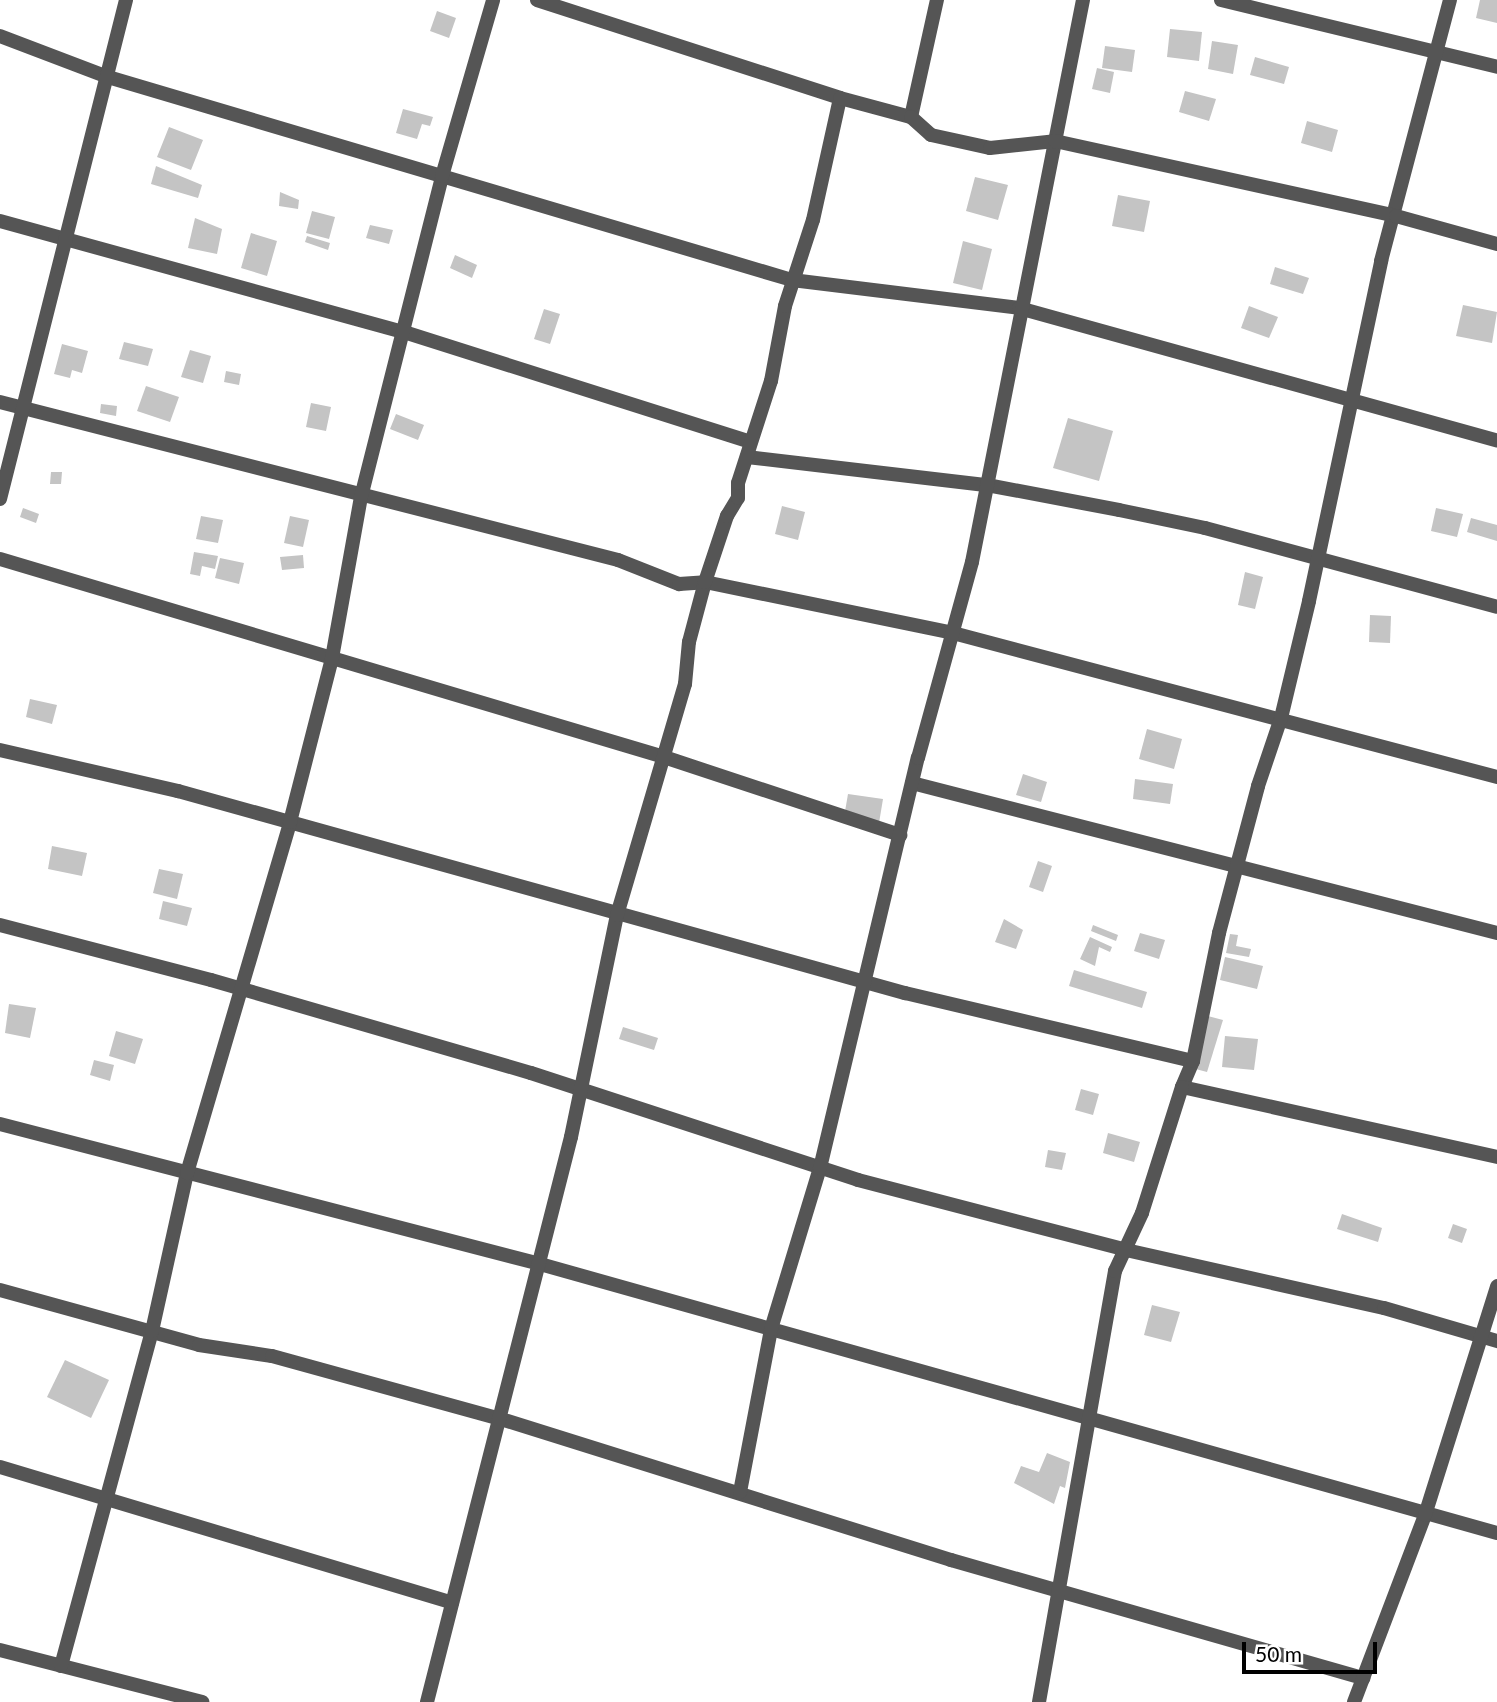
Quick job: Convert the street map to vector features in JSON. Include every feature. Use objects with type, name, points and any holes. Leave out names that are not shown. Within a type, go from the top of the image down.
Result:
[{"type":"street","points":[[0,499],[21,407],[126,0]]},
{"type":"street","points":[[61,1666],[152,1331],[187,1173],[244,990],[290,822],[332,658],[361,497],[442,176],[493,0]]},
{"type":"street","points":[[537,0],[840,98],[911,117],[931,135],[990,148],[1055,141],[1396,216],[1497,244]]},
{"type":"street","points":[[911,117],[937,0]]},
{"type":"street","points":[[740,1492],[771,1329],[820,1168],[912,783],[953,634],[987,485],[1019,308],[1083,0]]},
{"type":"street","points":[[1221,0],[1438,50],[1497,67]]},
{"type":"street","points":[[1039,1702],[1092,1419],[1115,1271],[1142,1213],[1182,1087],[1193,1061],[1238,866],[1282,718],[1349,398],[1381,261],[1396,216],[1450,0]]},
{"type":"street","points":[[0,36],[108,76],[792,280],[1019,308],[1349,398],[1497,442]]},
{"type":"street","points":[[427,1702],[540,1264],[617,915],[685,684],[690,642],[705,582],[727,516],[738,498],[748,450],[771,381],[792,280],[813,220],[840,98]]},
{"type":"street","points":[[0,221],[404,332],[748,450],[987,485],[1205,528],[1317,561],[1497,607]]},
{"type":"street","points":[[0,402],[361,497],[618,560],[679,584],[705,582],[953,634],[1282,718],[1497,777]]},
{"type":"street","points":[[0,559],[664,757],[900,835]]},
{"type":"street","points":[[0,750],[290,822],[865,982],[1193,1061]]},
{"type":"street","points":[[912,783],[1497,933]]},
{"type":"street","points":[[0,925],[244,990],[579,1088],[820,1168],[1125,1250],[1384,1308],[1497,1341]]},
{"type":"street","points":[[1182,1087],[1497,1157]]},
{"type":"street","points":[[0,1124],[540,1264],[1425,1515],[1497,1533]]},
{"type":"street","points":[[1354,1702],[1425,1515],[1497,1286]]},
{"type":"street","points":[[0,1290],[199,1345],[272,1356],[501,1419],[1059,1591],[1363,1678]]},
{"type":"street","points":[[0,1467],[452,1603]]},
{"type":"street","points":[[0,1650],[202,1702]]},
{"type":"building","points":[[1480,0],[1497,0],[1497,23],[1476,18]]},
{"type":"building","points":[[437,11],[456,18],[449,38],[430,31]]},
{"type":"building","points":[[1170,29],[1202,32],[1199,61],[1167,57]]},
{"type":"building","points":[[1212,41],[1238,45],[1233,74],[1208,69]]},
{"type":"building","points":[[1105,46],[1135,50],[1132,72],[1102,68]]},
{"type":"building","points":[[1255,57],[1289,67],[1284,84],[1250,75]]},
{"type":"building","points":[[1097,68],[1114,72],[1110,93],[1092,89]]},
{"type":"building","points":[[1185,91],[1216,99],[1209,121],[1179,112]]},
{"type":"building","points":[[403,109],[433,117],[430,126],[422,124],[417,139],[396,133]]},
{"type":"building","points":[[1307,121],[1338,130],[1332,152],[1301,143]]},
{"type":"building","points":[[169,127],[203,140],[191,170],[157,157]]},
{"type":"building","points":[[156,166],[202,185],[198,198],[151,184]]},
{"type":"building","points":[[975,177],[1008,185],[998,220],[966,211]]},
{"type":"building","points":[[280,192],[299,200],[298,209],[279,206]]},
{"type":"building","points":[[1118,195],[1150,201],[1144,232],[1112,226]]},
{"type":"building","points":[[312,211],[335,217],[329,239],[306,233]]},
{"type":"building","points":[[195,218],[222,229],[217,254],[188,248]]},
{"type":"building","points":[[370,225],[393,230],[389,244],[366,238]]},
{"type":"building","points":[[251,233],[277,241],[267,276],[241,268]]},
{"type":"building","points":[[307,236],[330,243],[328,250],[305,242]]},
{"type":"building","points":[[963,241],[992,249],[982,290],[953,283]]},
{"type":"building","points":[[455,255],[477,265],[472,278],[450,268]]},
{"type":"building","points":[[1275,267],[1309,278],[1303,294],[1270,284]]},
{"type":"building","points":[[1463,305],[1497,312],[1492,343],[1456,336]]},
{"type":"building","points":[[1249,306],[1278,317],[1269,338],[1241,328]]},
{"type":"building","points":[[544,309],[560,314],[550,344],[534,339]]},
{"type":"building","points":[[124,342],[153,349],[148,366],[119,359]]},
{"type":"building","points":[[62,344],[88,351],[82,373],[72,370],[70,378],[54,374]]},
{"type":"building","points":[[190,350],[211,356],[203,383],[181,377]]},
{"type":"building","points":[[226,371],[241,374],[239,385],[224,382]]},
{"type":"building","points":[[146,386],[179,397],[170,422],[137,411]]},
{"type":"building","points":[[311,403],[331,407],[326,431],[306,427]]},
{"type":"building","points":[[101,404],[117,406],[116,416],[100,413]]},
{"type":"building","points":[[396,414],[424,425],[418,440],[390,429]]},
{"type":"building","points":[[1068,418],[1113,431],[1099,481],[1053,468]]},
{"type":"building","points":[[51,472],[62,472],[61,484],[50,484]]},
{"type":"building","points":[[782,506],[805,512],[798,540],[775,534]]},
{"type":"building","points":[[23,508],[39,514],[36,523],[20,517]]},
{"type":"building","points":[[1436,508],[1463,514],[1457,537],[1431,531]]},
{"type":"building","points":[[201,516],[223,520],[218,543],[196,539]]},
{"type":"building","points":[[290,516],[309,520],[303,547],[284,543]]},
{"type":"building","points":[[1471,518],[1497,525],[1497,541],[1467,532]]},
{"type":"building","points":[[194,552],[218,556],[215,569],[202,566],[200,576],[190,574]]},
{"type":"building","points":[[303,555],[304,568],[282,570],[280,557]]},
{"type":"building","points":[[220,558],[244,563],[239,584],[215,578]]},
{"type":"building","points":[[1245,572],[1263,577],[1255,609],[1238,605]]},
{"type":"building","points":[[1370,615],[1391,616],[1390,643],[1369,642]]},
{"type":"building","points":[[30,699],[57,705],[52,724],[26,717]]},
{"type":"building","points":[[1147,729],[1182,739],[1174,769],[1139,759]]},
{"type":"building","points":[[1023,774],[1047,782],[1041,802],[1016,795]]},
{"type":"building","points":[[1135,779],[1173,784],[1170,804],[1133,799]]},
{"type":"building","points":[[848,794],[883,799],[878,829],[843,823]]},
{"type":"building","points":[[52,846],[87,853],[82,876],[48,869]]},
{"type":"building","points":[[1038,861],[1052,866],[1043,892],[1029,887]]},
{"type":"building","points":[[159,869],[183,874],[177,899],[153,893]]},
{"type":"building","points":[[163,901],[192,908],[187,926],[159,919]]},
{"type":"building","points":[[1004,919],[1023,930],[1016,949],[995,942]]},
{"type":"building","points":[[1093,925],[1118,935],[1116,941],[1091,931]]},
{"type":"building","points":[[1140,933],[1165,940],[1159,959],[1134,951]]},
{"type":"building","points":[[1230,934],[1238,935],[1236,946],[1251,949],[1249,957],[1226,953]]},
{"type":"building","points":[[1090,937],[1112,947],[1110,952],[1099,947],[1095,966],[1080,959]]},
{"type":"building","points":[[1225,957],[1263,966],[1257,989],[1220,980]]},
{"type":"building","points":[[1074,970],[1147,992],[1142,1008],[1069,986]]},
{"type":"building","points":[[9,1004],[36,1008],[30,1038],[5,1033]]},
{"type":"building","points":[[1204,1015],[1223,1020],[1207,1072],[1188,1067]]},
{"type":"building","points":[[623,1027],[658,1038],[654,1050],[619,1039]]},
{"type":"building","points":[[116,1031],[143,1039],[135,1064],[109,1056]]},
{"type":"building","points":[[1225,1036],[1258,1039],[1254,1070],[1222,1067]]},
{"type":"building","points":[[94,1060],[114,1065],[110,1081],[90,1075]]},
{"type":"building","points":[[1081,1089],[1099,1094],[1093,1115],[1075,1110]]},
{"type":"building","points":[[1108,1133],[1140,1142],[1134,1162],[1103,1153]]},
{"type":"building","points":[[1048,1150],[1066,1153],[1062,1170],[1045,1167]]},
{"type":"building","points":[[1342,1214],[1382,1228],[1378,1242],[1337,1229]]},
{"type":"building","points":[[1453,1224],[1467,1229],[1462,1243],[1448,1238]]},
{"type":"building","points":[[1152,1305],[1180,1312],[1171,1342],[1144,1335]]},
{"type":"building","points":[[65,1360],[109,1380],[91,1418],[47,1397]]},
{"type":"building","points":[[1047,1453],[1070,1462],[1065,1488],[1060,1486],[1054,1504],[1014,1483],[1021,1466],[1039,1472]]}]
